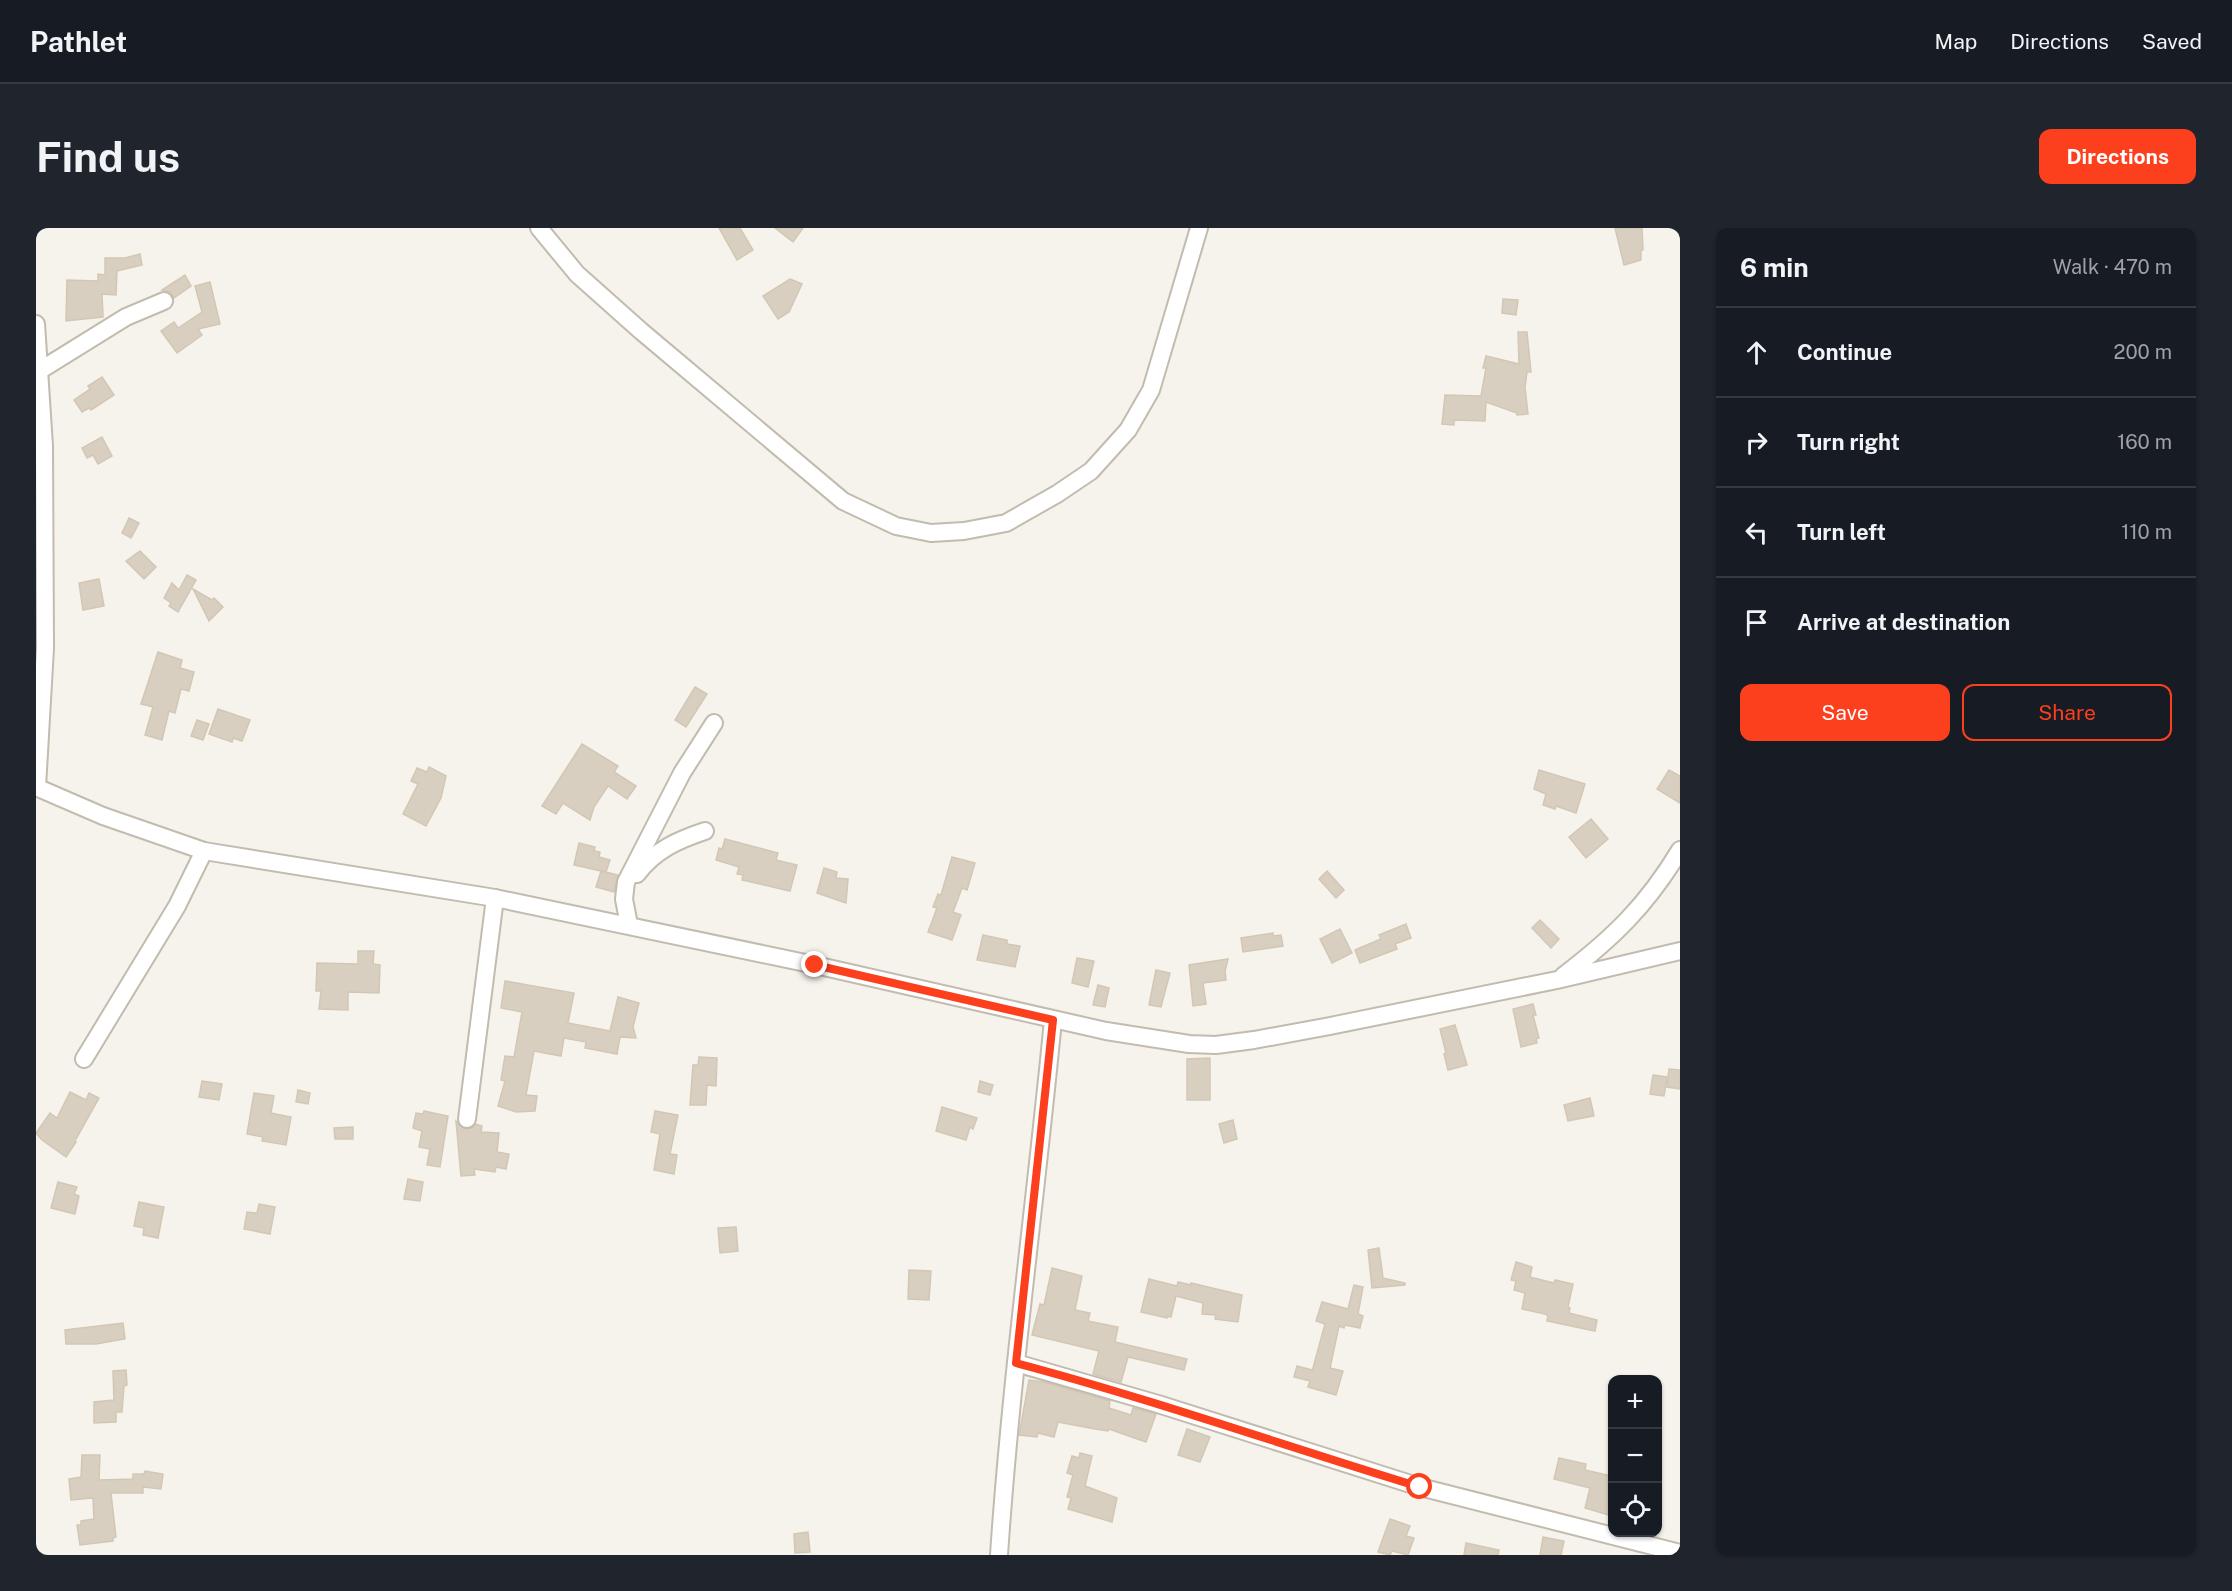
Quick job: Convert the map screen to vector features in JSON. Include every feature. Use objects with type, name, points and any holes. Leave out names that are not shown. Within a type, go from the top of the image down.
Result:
[{"type":"street","points":[[539,228],[577,274],[609,303],[843,501],[896,526],[931,532],[964,531],[1006,523],[1057,494],[1091,471],[1128,430],[1151,390],[1199,228]]},
{"type":"street","points":[[39,371],[126,317],[164,301]]},
{"type":"street","points":[[36,324],[44,446],[45,648],[36,787],[104,816],[204,851],[495,898],[629,925],[1053,1020],[1151,1039],[1216,1045],[1330,1026],[1557,980],[1680,951]]},
{"type":"street","points":[[629,925],[624,899],[626,882],[682,773],[714,723]]},
{"type":"street","points":[[624,899],[631,882],[656,854],[675,841],[705,831]]},
{"type":"street","points":[[1557,980],[1623,927],[1658,885],[1680,850]]},
{"type":"street","points":[[84,1059],[177,906],[204,851]]},
{"type":"street","points":[[467,1119],[495,898]]},
{"type":"street","points":[[999,1555],[1006,1453],[1053,1020]]},
{"type":"street","points":[[1016,1363],[1147,1400],[1420,1487],[1680,1553]]},
{"type":"building","points":[[719,228],[740,228],[753,250],[737,260]]},
{"type":"building","points":[[775,228],[803,228],[793,242]]},
{"type":"building","points":[[1615,228],[1642,228],[1641,260],[1624,265]]},
{"type":"building","points":[[140,254],[142,265],[117,271],[116,295],[102,294],[103,317],[66,321],[67,280],[98,281],[98,274],[105,275],[105,258],[125,258]]},
{"type":"building","points":[[185,275],[191,286],[174,298],[170,292],[162,290]]},
{"type":"building","points":[[790,279],[802,284],[789,312],[778,319],[763,296]]},
{"type":"building","points":[[210,282],[220,324],[198,329],[202,335],[177,353],[161,331],[174,322],[178,328],[202,312],[195,286]]},
{"type":"building","points":[[1503,299],[1518,300],[1516,315],[1502,313]]},
{"type":"building","points":[[1518,332],[1527,332],[1531,372],[1527,372],[1525,387],[1528,414],[1517,415],[1517,413],[1486,402],[1485,421],[1454,420],[1454,425],[1442,424],[1445,395],[1481,396],[1486,356],[1519,364]]},
{"type":"building","points":[[102,377],[114,395],[91,410],[89,408],[82,412],[74,400],[90,389],[88,386]]},
{"type":"building","points":[[102,437],[112,456],[98,464],[93,455],[87,458],[82,448]]},
{"type":"building","points":[[129,518],[139,523],[131,538],[122,533]]},
{"type":"building","points":[[140,551],[156,567],[144,579],[126,561]]},
{"type":"building","points":[[187,575],[196,580],[178,612],[169,606],[171,603],[164,598],[172,583],[179,590]]},
{"type":"building","points":[[99,579],[104,606],[83,610],[79,583]]},
{"type":"building","points":[[193,589],[212,600],[214,598],[223,607],[209,621]]},
{"type":"building","points":[[158,652],[182,660],[180,668],[194,672],[189,691],[181,689],[175,713],[169,711],[162,740],[145,735],[153,707],[141,704]]},
{"type":"building","points":[[695,687],[707,694],[686,727],[675,720]]},
{"type":"building","points":[[218,709],[250,720],[242,741],[233,738],[232,742],[209,734]]},
{"type":"building","points":[[197,720],[209,724],[203,740],[191,736]]},
{"type":"building","points":[[582,744],[618,766],[614,772],[636,786],[627,799],[608,786],[594,807],[590,820],[563,803],[556,814],[542,806]]},
{"type":"building","points":[[429,767],[446,776],[441,798],[426,826],[403,814],[418,784],[411,781],[417,768],[427,772]]},
{"type":"building","points":[[1539,770],[1585,784],[1576,813],[1556,806],[1555,809],[1543,805],[1546,794],[1534,789]]},
{"type":"building","points":[[1669,770],[1680,776],[1680,803],[1657,789]]},
{"type":"building","points":[[1591,819],[1608,839],[1586,858],[1569,837]]},
{"type":"building","points":[[725,839],[778,853],[776,860],[797,865],[790,891],[742,880],[743,875],[737,874],[739,867],[716,860],[719,848],[722,849]]},
{"type":"building","points":[[579,843],[595,847],[594,851],[600,852],[599,857],[610,860],[606,872],[574,865]]},
{"type":"building","points":[[952,857],[975,863],[967,890],[962,888],[953,912],[961,915],[952,940],[928,932],[937,908],[933,907],[938,894],[941,895]]},
{"type":"building","points":[[824,868],[837,872],[836,878],[848,879],[846,903],[817,893]]},
{"type":"building","points":[[601,871],[618,875],[614,892],[596,887]]},
{"type":"building","points":[[1327,871],[1344,890],[1336,898],[1319,879]]},
{"type":"building","points":[[1540,920],[1559,939],[1551,948],[1532,928]]},
{"type":"building","points":[[1406,924],[1411,938],[1395,944],[1397,949],[1360,963],[1355,950],[1381,939],[1379,935]]},
{"type":"building","points":[[1340,929],[1352,953],[1332,963],[1320,939]]},
{"type":"building","points":[[1273,933],[1273,936],[1281,935],[1283,946],[1243,952],[1241,938]]},
{"type":"building","points":[[983,935],[1007,940],[1007,944],[1020,946],[1015,967],[977,960]]},
{"type":"building","points":[[358,951],[374,951],[373,964],[380,965],[379,993],[348,992],[348,1010],[319,1009],[321,991],[316,991],[317,963],[358,964]]},
{"type":"building","points":[[1077,958],[1094,961],[1088,987],[1072,983]]},
{"type":"building","points":[[1228,959],[1225,971],[1226,980],[1203,983],[1206,1004],[1193,1006],[1189,965]]},
{"type":"building","points":[[1156,970],[1170,973],[1161,1007],[1149,1005]]},
{"type":"building","points":[[505,981],[574,993],[568,1023],[610,1031],[618,997],[639,1003],[633,1027],[636,1038],[620,1037],[617,1054],[585,1048],[586,1042],[564,1038],[561,1056],[534,1051],[526,1095],[537,1096],[535,1111],[516,1112],[498,1106],[505,1081],[501,1080],[505,1056],[514,1057],[522,1012],[501,1008]]},
{"type":"building","points":[[1098,985],[1109,988],[1105,1007],[1093,1005]]},
{"type":"building","points":[[1533,1004],[1536,1015],[1533,1015],[1539,1038],[1536,1039],[1537,1043],[1521,1047],[1513,1009]]},
{"type":"building","points":[[1455,1025],[1467,1065],[1448,1070],[1440,1029]]},
{"type":"building","points":[[699,1057],[717,1058],[716,1086],[707,1085],[706,1105],[690,1105],[693,1065],[698,1065]]},
{"type":"building","points":[[1210,1058],[1210,1100],[1187,1100],[1187,1059]]},
{"type":"building","points":[[1669,1069],[1680,1070],[1680,1089],[1667,1087]]},
{"type":"building","points":[[1653,1075],[1667,1077],[1664,1096],[1650,1094]]},
{"type":"building","points":[[202,1081],[222,1084],[219,1100],[199,1097]]},
{"type":"building","points":[[980,1081],[993,1085],[990,1095],[978,1092]]},
{"type":"building","points":[[298,1090],[310,1093],[308,1104],[296,1102]]},
{"type":"building","points":[[70,1092],[86,1100],[89,1093],[99,1098],[66,1157],[36,1133],[50,1113],[57,1118]]},
{"type":"building","points":[[254,1093],[274,1096],[271,1113],[291,1117],[286,1145],[262,1141],[263,1137],[247,1134]]},
{"type":"building","points":[[1590,1098],[1594,1116],[1568,1121],[1564,1105]]},
{"type":"building","points":[[942,1107],[977,1118],[973,1129],[970,1127],[966,1140],[936,1131]]},
{"type":"building","points":[[424,1111],[448,1116],[440,1167],[427,1165],[430,1149],[419,1147],[422,1131],[413,1128],[416,1113],[423,1114]]},
{"type":"building","points":[[655,1111],[678,1115],[670,1154],[677,1155],[674,1174],[654,1170],[660,1134],[651,1132]]},
{"type":"building","points":[[1233,1120],[1237,1139],[1224,1143],[1219,1124]]},
{"type":"building","points":[[456,1121],[465,1129],[472,1128],[476,1124],[482,1126],[481,1132],[499,1133],[497,1152],[509,1154],[506,1169],[496,1167],[495,1172],[474,1169],[475,1175],[461,1176]]},
{"type":"building","points":[[353,1127],[353,1139],[335,1139],[334,1128]]},
{"type":"building","points":[[408,1179],[423,1182],[420,1201],[404,1199]]},
{"type":"building","points":[[58,1182],[77,1187],[74,1194],[79,1196],[75,1214],[51,1208]]},
{"type":"building","points":[[139,1202],[164,1207],[158,1238],[143,1235],[144,1228],[134,1226]]},
{"type":"building","points":[[259,1204],[275,1207],[270,1234],[244,1229],[247,1212],[257,1213]]},
{"type":"building","points":[[736,1227],[738,1251],[720,1253],[718,1228]]},
{"type":"building","points":[[1379,1248],[1383,1278],[1405,1283],[1405,1285],[1372,1288],[1368,1250]]},
{"type":"building","points":[[1516,1262],[1532,1267],[1530,1277],[1554,1283],[1555,1280],[1573,1284],[1568,1307],[1570,1308],[1569,1313],[1597,1320],[1595,1331],[1547,1321],[1548,1316],[1545,1314],[1522,1309],[1525,1293],[1514,1290],[1516,1281],[1511,1280]]},
{"type":"building","points":[[1052,1268],[1082,1276],[1075,1310],[1090,1313],[1088,1321],[1118,1327],[1115,1342],[1187,1359],[1184,1370],[1128,1357],[1121,1382],[1093,1374],[1099,1351],[1032,1335],[1040,1304],[1044,1305]]},
{"type":"building","points":[[909,1270],[931,1271],[929,1300],[908,1299]]},
{"type":"building","points":[[1149,1279],[1177,1286],[1178,1282],[1191,1285],[1191,1283],[1242,1295],[1238,1322],[1215,1319],[1216,1315],[1202,1314],[1203,1303],[1176,1296],[1171,1317],[1141,1312]]},
{"type":"building","points":[[1354,1285],[1363,1287],[1358,1314],[1363,1316],[1360,1328],[1339,1326],[1330,1368],[1343,1371],[1336,1395],[1308,1387],[1310,1381],[1294,1377],[1297,1366],[1312,1370],[1313,1368],[1325,1324],[1316,1321],[1322,1302],[1348,1309]]},
{"type":"building","points":[[123,1323],[125,1339],[96,1344],[66,1344],[65,1330]]},
{"type":"building","points":[[126,1370],[127,1385],[124,1386],[122,1412],[116,1412],[116,1422],[94,1423],[94,1402],[114,1400],[113,1371]]},
{"type":"building","points":[[1029,1380],[1044,1382],[1110,1401],[1109,1408],[1131,1415],[1133,1408],[1156,1414],[1146,1442],[1109,1429],[1108,1431],[1058,1422],[1054,1437],[1038,1433],[1037,1437],[1019,1435]]},
{"type":"building","points":[[1187,1429],[1210,1437],[1200,1462],[1178,1455]]},
{"type":"building","points":[[1080,1453],[1092,1456],[1085,1486],[1117,1498],[1112,1522],[1068,1509],[1071,1498],[1067,1497],[1073,1475],[1067,1473],[1072,1456],[1079,1458]]},
{"type":"building","points":[[82,1455],[100,1455],[99,1480],[133,1479],[133,1474],[144,1474],[145,1471],[163,1474],[161,1489],[143,1487],[143,1493],[111,1493],[116,1537],[113,1541],[80,1545],[77,1525],[81,1525],[81,1521],[94,1519],[93,1498],[71,1500],[69,1479],[81,1477]]},
{"type":"building","points":[[1559,1458],[1586,1464],[1585,1470],[1608,1475],[1608,1515],[1585,1508],[1590,1488],[1554,1479]]},
{"type":"building","points":[[1390,1519],[1410,1526],[1406,1536],[1414,1538],[1408,1555],[1392,1551],[1390,1555],[1378,1552]]},
{"type":"building","points":[[808,1532],[810,1552],[795,1553],[794,1534]]},
{"type":"building","points":[[1543,1537],[1564,1541],[1561,1555],[1540,1555]]},
{"type":"building","points":[[1466,1543],[1499,1550],[1498,1555],[1464,1555]]},
{"type":"route","points":[[815,965],[1053,1020],[1042,1140],[1016,1363],[1084,1381],[1420,1487]]}]
